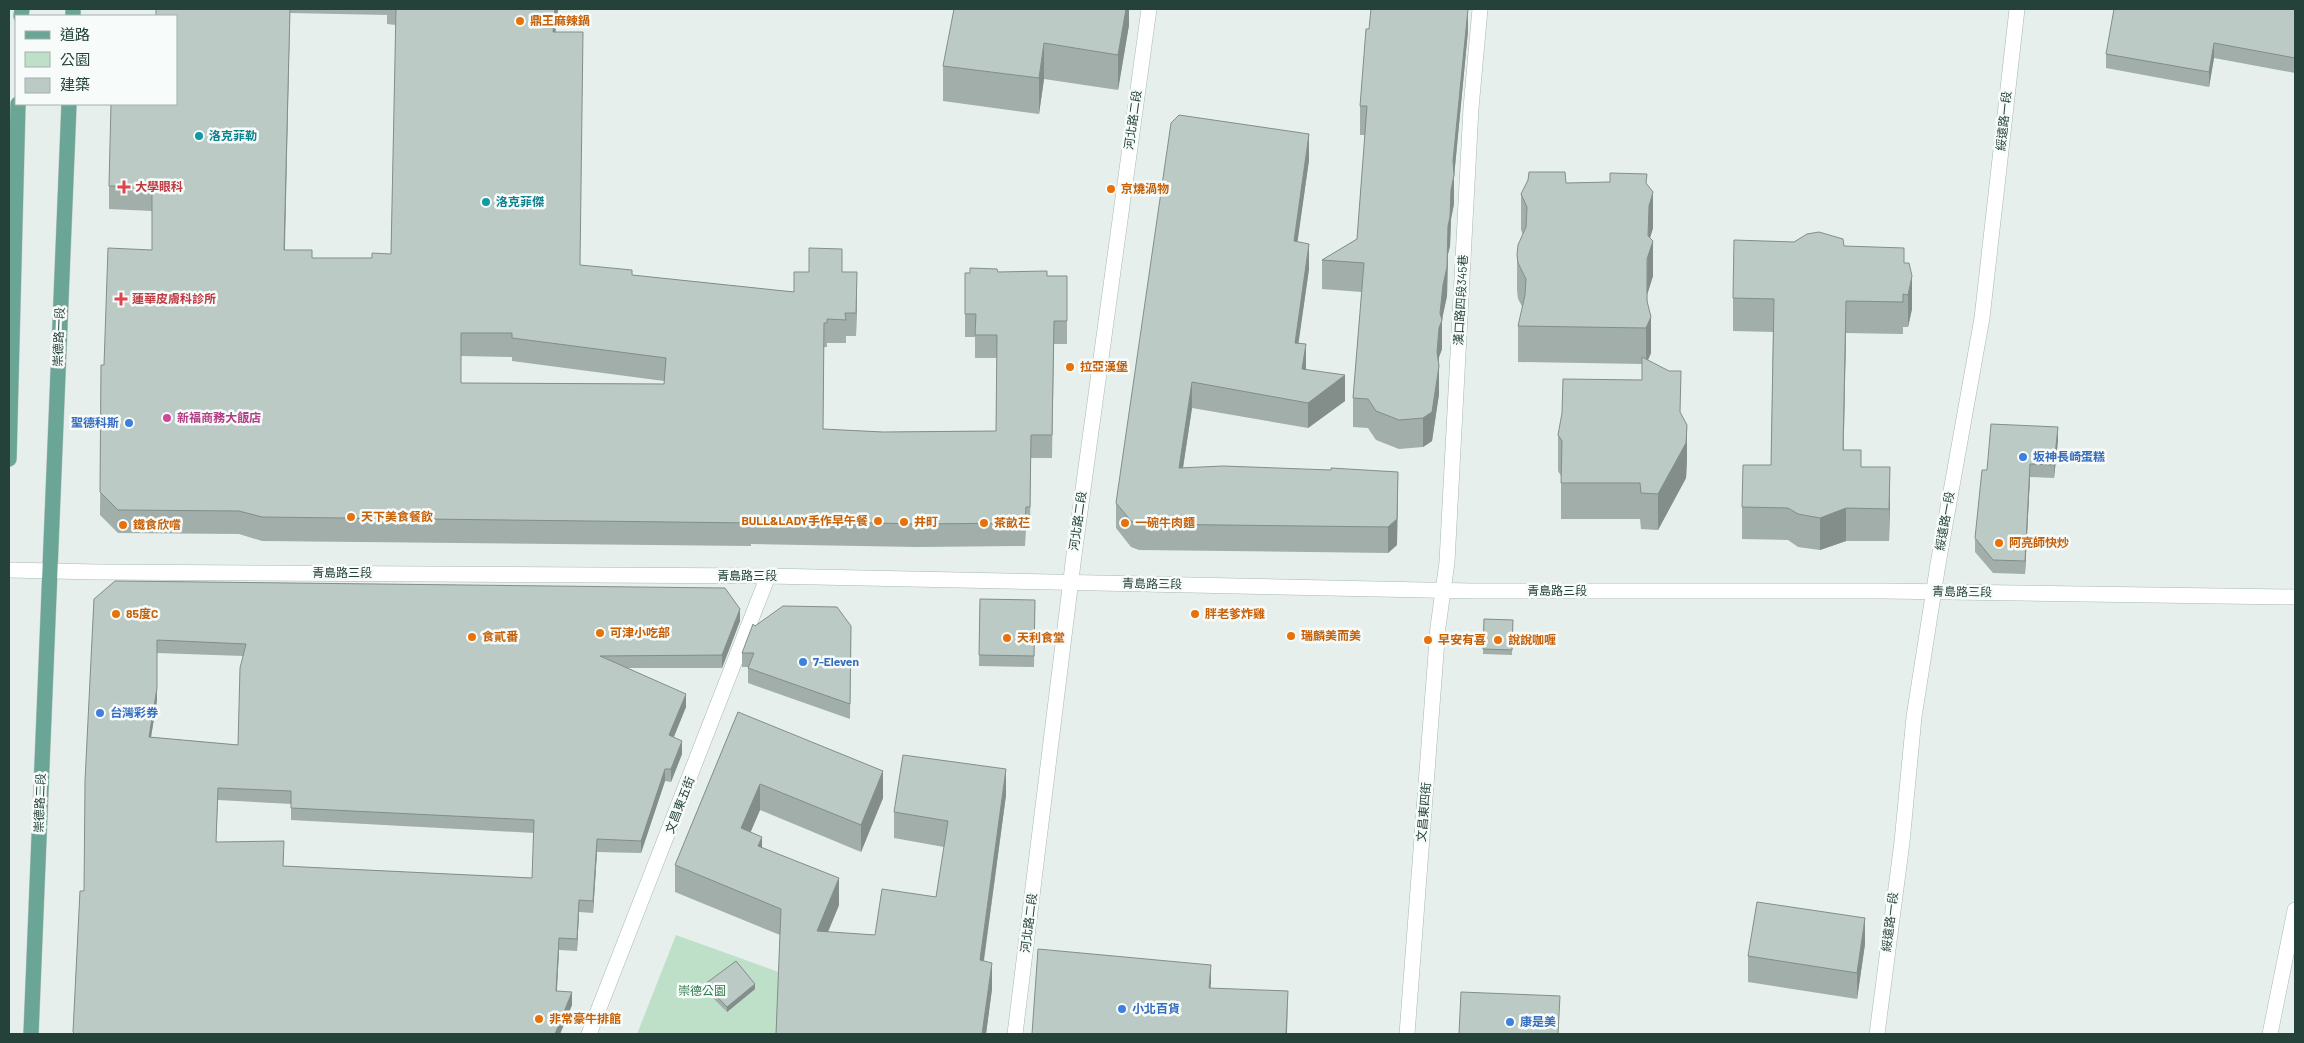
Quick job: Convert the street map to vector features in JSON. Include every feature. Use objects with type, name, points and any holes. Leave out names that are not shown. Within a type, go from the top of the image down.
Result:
[{"type":"main road","points":[[9,459],[18,105]]},
{"type":"main road","name":"崇德路一段","points":[[50,571],[69,105]]},
{"type":"main road","name":"崇德路二段","points":[[31,1034],[50,571]]},
{"type":"street","name":"河北路二段","points":[[1015,1034],[1071,583],[1149,9]]},
{"type":"street","name":"漢口路四段345巷","points":[[1443,590],[1448,562],[1471,108],[1480,9]]},
{"type":"street","name":"綏遠路一段","points":[[1877,1034],[1891,914],[1902,842],[1914,717],[1933,592],[1982,318],[2017,9]]},
{"type":"street","name":"青島路三段","points":[[9,570],[768,576],[1443,590],[1933,592],[2295,597]]},
{"type":"street","name":"文昌東五街","points":[[589,1034],[768,576]]},
{"type":"street","name":"文昌東四街","points":[[1407,1034],[1438,627],[1443,590]]},
{"type":"street","points":[[2270,1034],[2295,910]]},
{"type":"green space","name":"崇德公園","points":[[676,935],[787,975],[782,1034],[637,1034]]},
{"type":"building","points":[[156,9],[290,9],[284,250],[312,250],[312,258],[372,258],[372,253],[391,254],[396,9],[555,9],[553,32],[583,32],[580,265],[632,270],[632,275],[794,292],[794,272],[809,272],[809,248],[842,249],[842,272],[857,272],[856,313],[845,313],[846,320],[827,319],[827,323],[824,323],[823,429],[883,432],[996,431],[997,335],[975,335],[976,314],[965,314],[965,273],[970,273],[970,268],[997,269],[998,272],[1047,271],[1047,276],[1067,276],[1067,321],[1054,321],[1052,435],[1031,435],[1030,507],[1026,507],[1025,523],[917,524],[751,520],[751,523],[262,517],[239,511],[118,510],[100,492],[101,365],[104,365],[108,248],[152,250],[152,187],[109,186],[111,105],[178,105],[178,15],[156,15]],"holes":[[[461,333],[512,333],[512,338],[666,358],[664,384],[461,383]]]},
{"type":"building","points":[[954,9],[1126,9],[1118,55],[1044,43],[1039,78],[943,66]]},
{"type":"building","points":[[1371,9],[1468,9],[1453,161],[1454,175],[1448,226],[1447,267],[1440,313],[1442,320],[1439,328],[1437,352],[1439,366],[1432,412],[1423,418],[1399,420],[1376,411],[1368,399],[1353,398],[1364,263],[1322,260],[1357,239],[1367,106],[1360,106],[1366,29],[1369,29]]},
{"type":"building","points":[[2114,9],[2295,9],[2295,58],[2214,43],[2209,72],[2106,54]]},
{"type":"building","points":[[1179,115],[1309,134],[1294,241],[1309,244],[1295,343],[1306,344],[1302,369],[1345,375],[1308,403],[1192,382],[1179,468],[1223,466],[1331,470],[1331,468],[1398,472],[1397,519],[1388,527],[1139,524],[1131,521],[1116,503],[1171,123]]},
{"type":"building","points":[[1529,172],[1565,172],[1566,183],[1610,182],[1610,173],[1647,174],[1646,183],[1653,192],[1649,206],[1648,236],[1653,241],[1647,259],[1647,301],[1651,317],[1646,328],[1518,326],[1525,295],[1526,279],[1518,263],[1517,255],[1518,245],[1526,227],[1527,207],[1521,194],[1528,180]]},
{"type":"building","points":[[1819,232],[1843,239],[1844,246],[1904,248],[1904,263],[1909,263],[1912,276],[1908,295],[1903,294],[1903,302],[1846,301],[1843,450],[1861,450],[1861,467],[1890,467],[1889,509],[1846,508],[1820,518],[1798,514],[1788,508],[1742,507],[1743,465],[1771,465],[1774,299],[1733,298],[1734,240],[1794,242],[1807,234]]},
{"type":"building","points":[[1642,357],[1669,371],[1681,371],[1680,412],[1687,425],[1686,443],[1658,494],[1641,493],[1640,483],[1561,483],[1562,441],[1558,435],[1562,413],[1563,379],[1642,380]]},
{"type":"building","points":[[1991,424],[2058,427],[2054,465],[2030,464],[2025,561],[1993,560],[1975,538],[1982,470],[1987,470]]},
{"type":"building","points":[[115,581],[725,588],[740,609],[722,655],[600,656],[686,694],[669,735],[682,741],[671,769],[665,769],[641,841],[597,839],[593,901],[579,900],[577,939],[559,938],[556,991],[572,992],[555,1034],[75,1034],[73,1032],[80,891],[84,891],[85,781],[94,599]],"holes":[[[157,640],[246,644],[240,668],[238,745],[149,737],[157,688]],[[218,788],[291,791],[291,808],[534,820],[532,878],[283,866],[284,841],[216,842]]]},
{"type":"building","name":"天利食堂","points":[[980,599],[1035,600],[1034,656],[979,655]]},
{"type":"building","name":"7-Eleven","points":[[783,606],[837,607],[851,626],[850,704],[748,668],[754,653],[742,653],[753,624],[755,626]]},
{"type":"building","name":"說說咖喱","points":[[1484,619],[1513,620],[1512,650],[1483,649]]},
{"type":"building","points":[[738,712],[883,771],[861,825],[760,784],[741,828],[762,837],[758,846],[839,878],[817,931],[875,935],[882,889],[936,897],[948,821],[894,812],[903,755],[1006,769],[980,960],[992,963],[982,1034],[776,1034],[781,909],[675,865]]},
{"type":"building","points":[[1757,902],[1865,918],[1857,973],[1748,956]]},
{"type":"building","name":"小北百貨","points":[[1038,949],[1211,965],[1209,988],[1288,991],[1286,1034],[1032,1034]]},
{"type":"building","points":[[736,961],[755,984],[727,1007],[705,984]]},
{"type":"building","name":"康是美","points":[[1461,992],[1560,996],[1558,1034],[1459,1034]]},
{"type":"place","name":"鼎王麻辣鍋","points":[[520,21]]},
{"type":"place","name":"洛克菲勒","points":[[199,136]]},
{"type":"place","name":"大學眼科","points":[[124,187]]},
{"type":"place","name":"京燒渦物","points":[[1111,189]]},
{"type":"place","name":"洛克菲傑","points":[[486,202]]},
{"type":"place","name":"蓮華皮膚科診所","points":[[121,299]]},
{"type":"place","name":"拉亞漢堡","points":[[1070,367]]},
{"type":"place","name":"新福商務大飯店","points":[[167,418]]},
{"type":"place","name":"聖德科斯","points":[[129,423]]},
{"type":"place","name":"坂神長崎蛋糕","points":[[2023,457]]},
{"type":"place","name":"天下美食餐飲","points":[[351,517]]},
{"type":"place","name":"BULL&LADY手作早午餐","points":[[878,521]]},
{"type":"place","name":"井町","points":[[904,522]]},
{"type":"place","name":"茶畝芢","points":[[984,523]]},
{"type":"place","name":"一碗牛肉麵","points":[[1125,523]]},
{"type":"place","name":"鐵食欣嚐","points":[[123,525]]},
{"type":"place","name":"阿亮師快炒","points":[[1999,543]]},
{"type":"place","name":"85度C","points":[[116,614]]},
{"type":"place","name":"胖老爹炸雞","points":[[1195,614]]},
{"type":"place","name":"可津小吃部","points":[[600,633]]},
{"type":"place","name":"瑞麟美而美","points":[[1291,636]]},
{"type":"place","name":"食貳番","points":[[472,637]]},
{"type":"place","name":"天利食堂","points":[[1007,638]]},
{"type":"place","name":"早安有喜","points":[[1428,640]]},
{"type":"place","name":"說說咖喱","points":[[1498,640]]},
{"type":"place","name":"7-Eleven","points":[[803,662]]},
{"type":"place","name":"台灣彩券","points":[[100,713]]},
{"type":"place","name":"小北百貨","points":[[1122,1009]]},
{"type":"place","name":"非常豪牛排館","points":[[539,1019]]},
{"type":"place","name":"康是美","points":[[1510,1022]]}]
